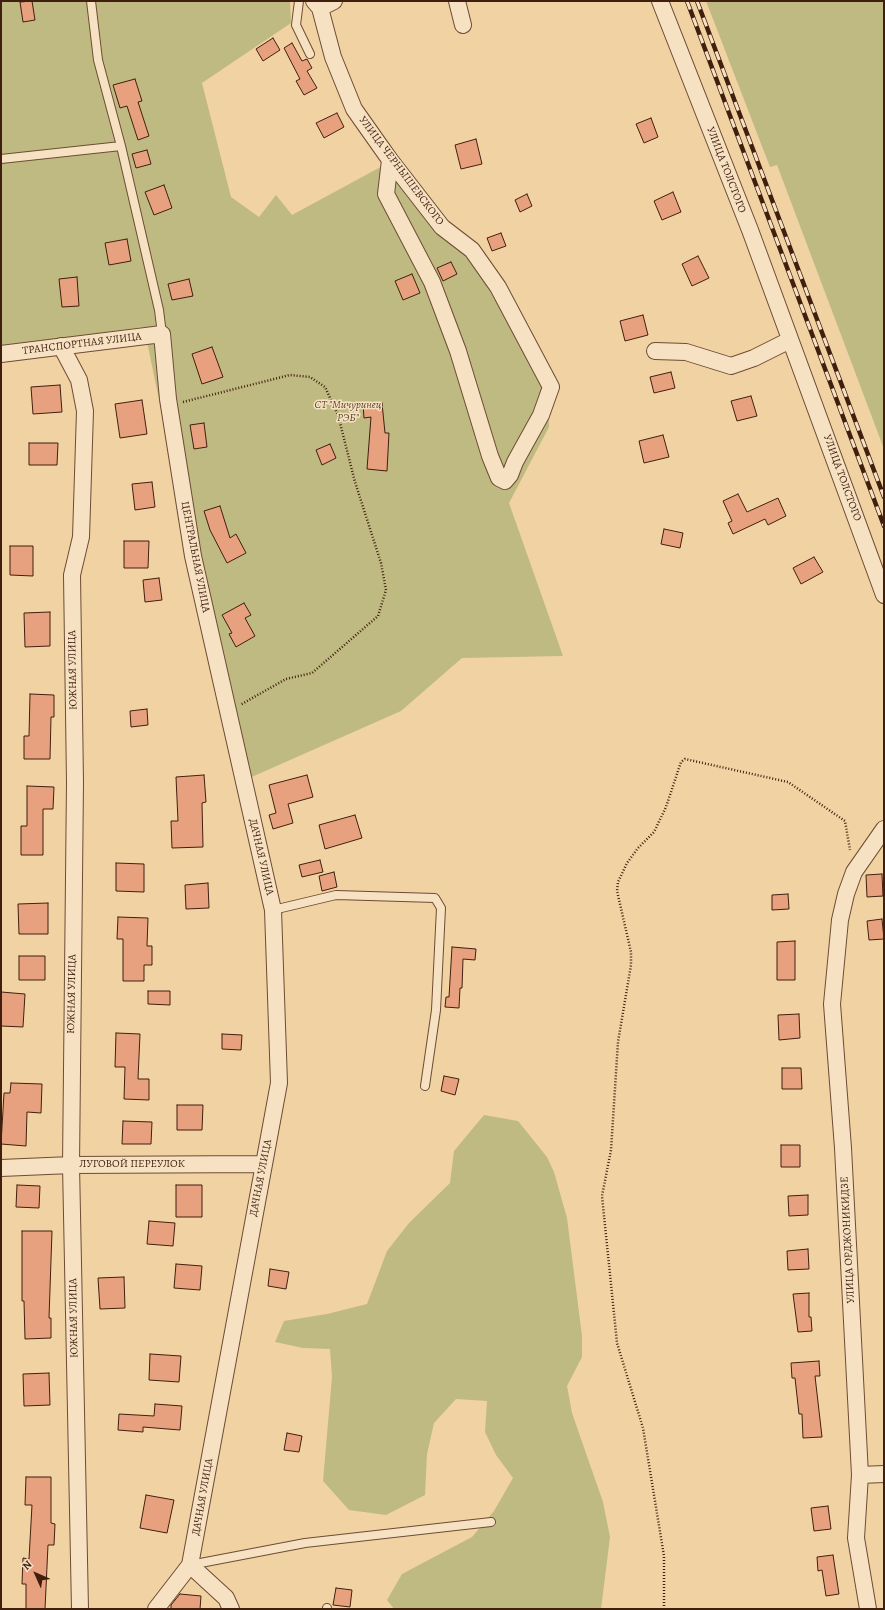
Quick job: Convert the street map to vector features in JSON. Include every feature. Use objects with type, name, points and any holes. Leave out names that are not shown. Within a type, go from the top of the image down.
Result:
[{"type":"street","points":[[457,1],[464,25]]},
{"type":"street","name":"УЛИЦА ТОЛСТОГО","points":[[660,1],[750,230],[884,595]]},
{"type":"street","name":"УЛИЦА ЧЕРНЫШЕВСКОГО","points":[[323,3],[333,57],[354,109],[390,160],[442,227],[472,250],[498,287],[551,387],[541,415],[515,462],[510,475],[505,481],[498,478],[458,351],[432,282],[386,194],[390,160]]},
{"type":"street","name":"ТРАНСПОРТНАЯ УЛИЦА","points":[[1,354],[162,334]]},
{"type":"street","name":"ЦЕНТРАЛЬНАЯ УЛИЦА","points":[[162,334],[169,405],[193,556],[244,784]]},
{"type":"street","points":[[655,351],[686,352],[731,366],[754,358],[790,340]]},
{"type":"street","name":"ЮЖНАЯ УЛИЦА","points":[[61,346],[79,380],[85,411],[81,537],[72,575],[74,790],[70,1164],[80,1609]]},
{"type":"street","name":"ДАЧНАЯ УЛИЦА","points":[[190,1565],[279,1083],[273,910],[244,784]]},
{"type":"street","name":"УЛИЦА ОРДЖОНИКИДЗЕ","points":[[868,1609],[856,1538],[860,1475],[843,1148],[832,1004],[840,920],[846,894],[854,872],[883,833]]},
{"type":"street","name":"ЛУГОВОЙ ПЕРЕУЛОК","points":[[1,1168],[70,1164],[264,1164]]},
{"type":"street","points":[[860,1475],[884,1474]]},
{"type":"street","points":[[156,1609],[190,1565],[226,1598],[231,1609]]},
{"type":"lane","points":[[91,1],[98,60],[121,146],[159,310],[162,334]]},
{"type":"lane","points":[[299,1],[296,25],[310,54]]},
{"type":"lane","points":[[1,159],[121,146]]},
{"type":"lane","points":[[273,910],[336,895],[435,898],[440,908],[436,1010],[425,1086]]},
{"type":"lane","points":[[190,1565],[305,1543],[491,1522]]},
{"type":"path","points":[[169,405],[290,375],[310,377],[326,387],[338,415],[355,482],[381,563],[386,590],[378,616],[312,673],[286,679],[228,712]]},
{"type":"path","points":[[664,1609],[664,1556],[643,1428],[617,1342],[602,1196],[611,1150],[618,1042],[631,952],[617,891],[618,882],[627,863],[638,848],[654,832],[666,807],[681,762],[685,759],[788,782],[794,786],[845,821],[854,872]]},
{"type":"green space","name":"СТ \"Мичуринец РЭБ\"","points":[[1,1],[290,1],[291,23],[202,83],[231,197],[259,217],[276,195],[292,215],[388,163],[470,258],[548,388],[549,427],[509,503],[563,656],[462,658],[401,711],[238,783],[144,327],[1,346]]},
{"type":"green space","points":[[706,1],[884,1],[884,449],[777,165],[770,167]]},
{"type":"green space","points":[[484,1115],[518,1121],[547,1157],[554,1172],[567,1218],[582,1336],[582,1357],[567,1386],[572,1413],[603,1502],[610,1537],[601,1609],[394,1609],[387,1600],[402,1574],[472,1537],[494,1511],[513,1478],[496,1455],[485,1432],[487,1401],[456,1399],[434,1423],[427,1454],[425,1495],[386,1515],[349,1510],[323,1481],[332,1377],[330,1349],[303,1348],[275,1342],[284,1321],[327,1314],[367,1304],[387,1251],[409,1223],[450,1183],[454,1151]]},
{"type":"building","points":[[32,1],[35,20],[23,22],[20,2]]},
{"type":"building","points":[[273,38],[280,50],[263,61],[256,49]]},
{"type":"building","points":[[292,43],[302,61],[307,59],[312,68],[307,71],[317,88],[304,95],[296,81],[300,79],[284,48]]},
{"type":"building","points":[[135,79],[142,101],[138,102],[149,136],[138,140],[127,106],[120,108],[113,85]]},
{"type":"building","points":[[337,113],[344,127],[324,138],[316,123]]},
{"type":"building","points":[[651,118],[658,137],[644,143],[636,124]]},
{"type":"building","points":[[476,139],[482,164],[461,169],[455,145]]},
{"type":"building","points":[[147,150],[151,164],[136,168],[132,154]]},
{"type":"building","points":[[164,185],[172,208],[154,215],[145,192]]},
{"type":"building","points":[[673,192],[681,212],[662,220],[654,201]]},
{"type":"building","points":[[527,194],[532,206],[520,212],[515,200]]},
{"type":"building","points":[[501,233],[506,246],[492,251],[487,238]]},
{"type":"building","points":[[127,239],[131,261],[109,265],[105,243]]},
{"type":"building","points":[[698,256],[709,278],[692,286],[682,264]]},
{"type":"building","points":[[451,262],[457,274],[443,281],[437,268]]},
{"type":"building","points":[[412,274],[420,293],[403,300],[395,281]]},
{"type":"building","points":[[77,277],[79,306],[62,307],[59,279]]},
{"type":"building","points":[[189,279],[193,296],[172,300],[168,284]]},
{"type":"building","points":[[643,315],[648,335],[625,341],[620,321]]},
{"type":"building","points":[[212,347],[223,377],[202,384],[192,354]]},
{"type":"building","points":[[671,372],[675,388],[654,393],[650,377]]},
{"type":"building","points":[[60,385],[62,412],[33,414],[31,387]]},
{"type":"building","points":[[751,396],[757,416],[737,421],[731,401]]},
{"type":"building","points":[[142,400],[147,434],[120,438],[115,404]]},
{"type":"building","points":[[382,403],[385,433],[389,433],[387,471],[367,469],[371,417],[364,418],[363,404]]},
{"type":"building","points":[[204,423],[207,447],[194,449],[190,425]]},
{"type":"building","points":[[663,435],[669,457],[644,463],[639,441]]},
{"type":"building","points":[[29,443],[58,443],[57,465],[29,465]]},
{"type":"building","points":[[330,444],[336,458],[322,465],[316,450]]},
{"type":"building","points":[[152,482],[155,507],[135,510],[132,484]]},
{"type":"building","points":[[738,494],[747,512],[778,498],[786,516],[768,525],[765,519],[733,534],[728,523],[732,521],[723,501]]},
{"type":"building","points":[[220,506],[230,538],[236,534],[246,553],[227,563],[210,530],[204,511]]},
{"type":"building","points":[[664,529],[683,533],[680,548],[661,544]]},
{"type":"building","points":[[124,541],[149,541],[148,568],[124,568]]},
{"type":"building","points":[[10,546],[33,546],[33,576],[10,575]]},
{"type":"building","points":[[814,557],[823,572],[801,584],[793,568]]},
{"type":"building","points":[[159,578],[162,600],[145,602],[143,580]]},
{"type":"building","points":[[244,603],[251,615],[245,618],[255,636],[236,647],[229,634],[232,633],[222,615]]},
{"type":"building","points":[[50,612],[50,646],[25,647],[24,613]]},
{"type":"building","points":[[30,694],[54,695],[54,717],[51,717],[50,759],[24,759],[24,736],[29,736]]},
{"type":"building","points":[[147,709],[148,725],[131,727],[130,711]]},
{"type":"building","points":[[204,775],[206,802],[202,803],[203,847],[172,848],[171,821],[178,821],[176,777]]},
{"type":"building","points":[[307,775],[313,797],[288,804],[293,823],[273,829],[269,815],[276,813],[269,785]]},
{"type":"building","points":[[27,786],[54,787],[53,809],[43,809],[43,855],[21,855],[21,826],[27,826]]},
{"type":"building","points":[[355,815],[362,838],[325,849],[319,825]]},
{"type":"building","points":[[320,860],[323,872],[302,877],[299,865]]},
{"type":"building","points":[[116,863],[144,864],[144,892],[116,891]]},
{"type":"building","points":[[334,872],[337,887],[322,891],[319,876]]},
{"type":"building","points":[[882,874],[883,896],[867,897],[866,875]]},
{"type":"building","points":[[208,883],[209,908],[186,909],[185,885]]},
{"type":"building","points":[[788,894],[789,909],[772,910],[772,895]]},
{"type":"building","points":[[48,903],[48,934],[19,934],[18,904]]},
{"type":"building","points":[[118,917],[148,918],[147,946],[152,946],[152,965],[144,965],[144,981],[123,981],[123,939],[117,939]]},
{"type":"building","points":[[882,919],[884,939],[869,940],[867,921]]},
{"type":"building","points":[[795,941],[795,980],[777,980],[777,942]]},
{"type":"building","points":[[452,947],[476,949],[475,960],[463,959],[462,988],[460,988],[459,1008],[445,1007],[446,997],[449,997]]},
{"type":"building","points":[[19,956],[45,956],[45,980],[19,980]]},
{"type":"building","points":[[148,991],[170,991],[170,1005],[148,1004]]},
{"type":"building","points":[[1,992],[25,994],[23,1027],[1,1026]]},
{"type":"building","points":[[799,1014],[800,1038],[779,1040],[778,1015]]},
{"type":"building","points":[[116,1033],[140,1034],[138,1079],[149,1079],[149,1100],[124,1099],[125,1067],[115,1067]]},
{"type":"building","points":[[222,1034],[242,1035],[241,1050],[222,1049]]},
{"type":"building","points":[[782,1068],[801,1068],[802,1089],[782,1089]]},
{"type":"building","points":[[444,1076],[459,1079],[455,1095],[441,1091]]},
{"type":"building","points":[[11,1083],[42,1084],[41,1113],[27,1112],[26,1146],[1,1144],[4,1093],[10,1093]]},
{"type":"building","points":[[177,1105],[203,1105],[202,1130],[177,1130]]},
{"type":"building","points":[[123,1121],[152,1122],[151,1144],[122,1144]]},
{"type":"building","points":[[781,1145],[800,1145],[800,1167],[781,1167]]},
{"type":"building","points":[[17,1185],[40,1186],[39,1208],[16,1207]]},
{"type":"building","points":[[176,1185],[202,1185],[202,1217],[176,1217]]},
{"type":"building","points":[[808,1195],[808,1215],[789,1216],[788,1196]]},
{"type":"building","points":[[149,1221],[175,1223],[173,1246],[147,1244]]},
{"type":"building","points":[[22,1231],[52,1231],[49,1318],[51,1318],[51,1338],[25,1339],[24,1301],[22,1301]]},
{"type":"building","points":[[808,1249],[809,1269],[788,1270],[787,1251]]},
{"type":"building","points":[[176,1264],[202,1266],[200,1290],[174,1288]]},
{"type":"building","points":[[270,1269],[289,1272],[286,1289],[268,1286]]},
{"type":"building","points":[[124,1277],[125,1308],[100,1309],[98,1278]]},
{"type":"building","points":[[809,1293],[809,1317],[811,1317],[812,1331],[798,1332],[793,1294]]},
{"type":"building","points":[[150,1354],[181,1356],[179,1382],[149,1380]]},
{"type":"building","points":[[819,1361],[820,1376],[815,1376],[822,1437],[803,1438],[802,1414],[799,1414],[795,1378],[792,1378],[791,1363]]},
{"type":"building","points":[[49,1373],[50,1405],[24,1406],[23,1374]]},
{"type":"building","points":[[155,1404],[182,1406],[180,1430],[143,1427],[143,1432],[118,1430],[119,1414],[154,1416]]},
{"type":"building","points":[[287,1433],[302,1436],[299,1452],[284,1450]]},
{"type":"building","points":[[26,1477],[51,1477],[51,1523],[55,1524],[54,1545],[48,1545],[45,1609],[26,1609],[26,1584],[22,1584],[23,1558],[29,1559],[32,1505],[25,1505]]},
{"type":"building","points":[[146,1495],[174,1500],[167,1533],[140,1528]]},
{"type":"building","points":[[828,1506],[831,1529],[814,1531],[811,1508]]},
{"type":"building","points":[[833,1555],[839,1594],[826,1596],[822,1570],[818,1571],[817,1557]]},
{"type":"building","points":[[336,1588],[352,1590],[350,1607],[333,1605]]},
{"type":"building","points":[[180,1594],[201,1596],[200,1609],[171,1609],[171,1605]]},
{"type":"railway","points":[[687,1],[884,526]]},
{"type":"railway","points":[[697,1],[884,497]]}]
